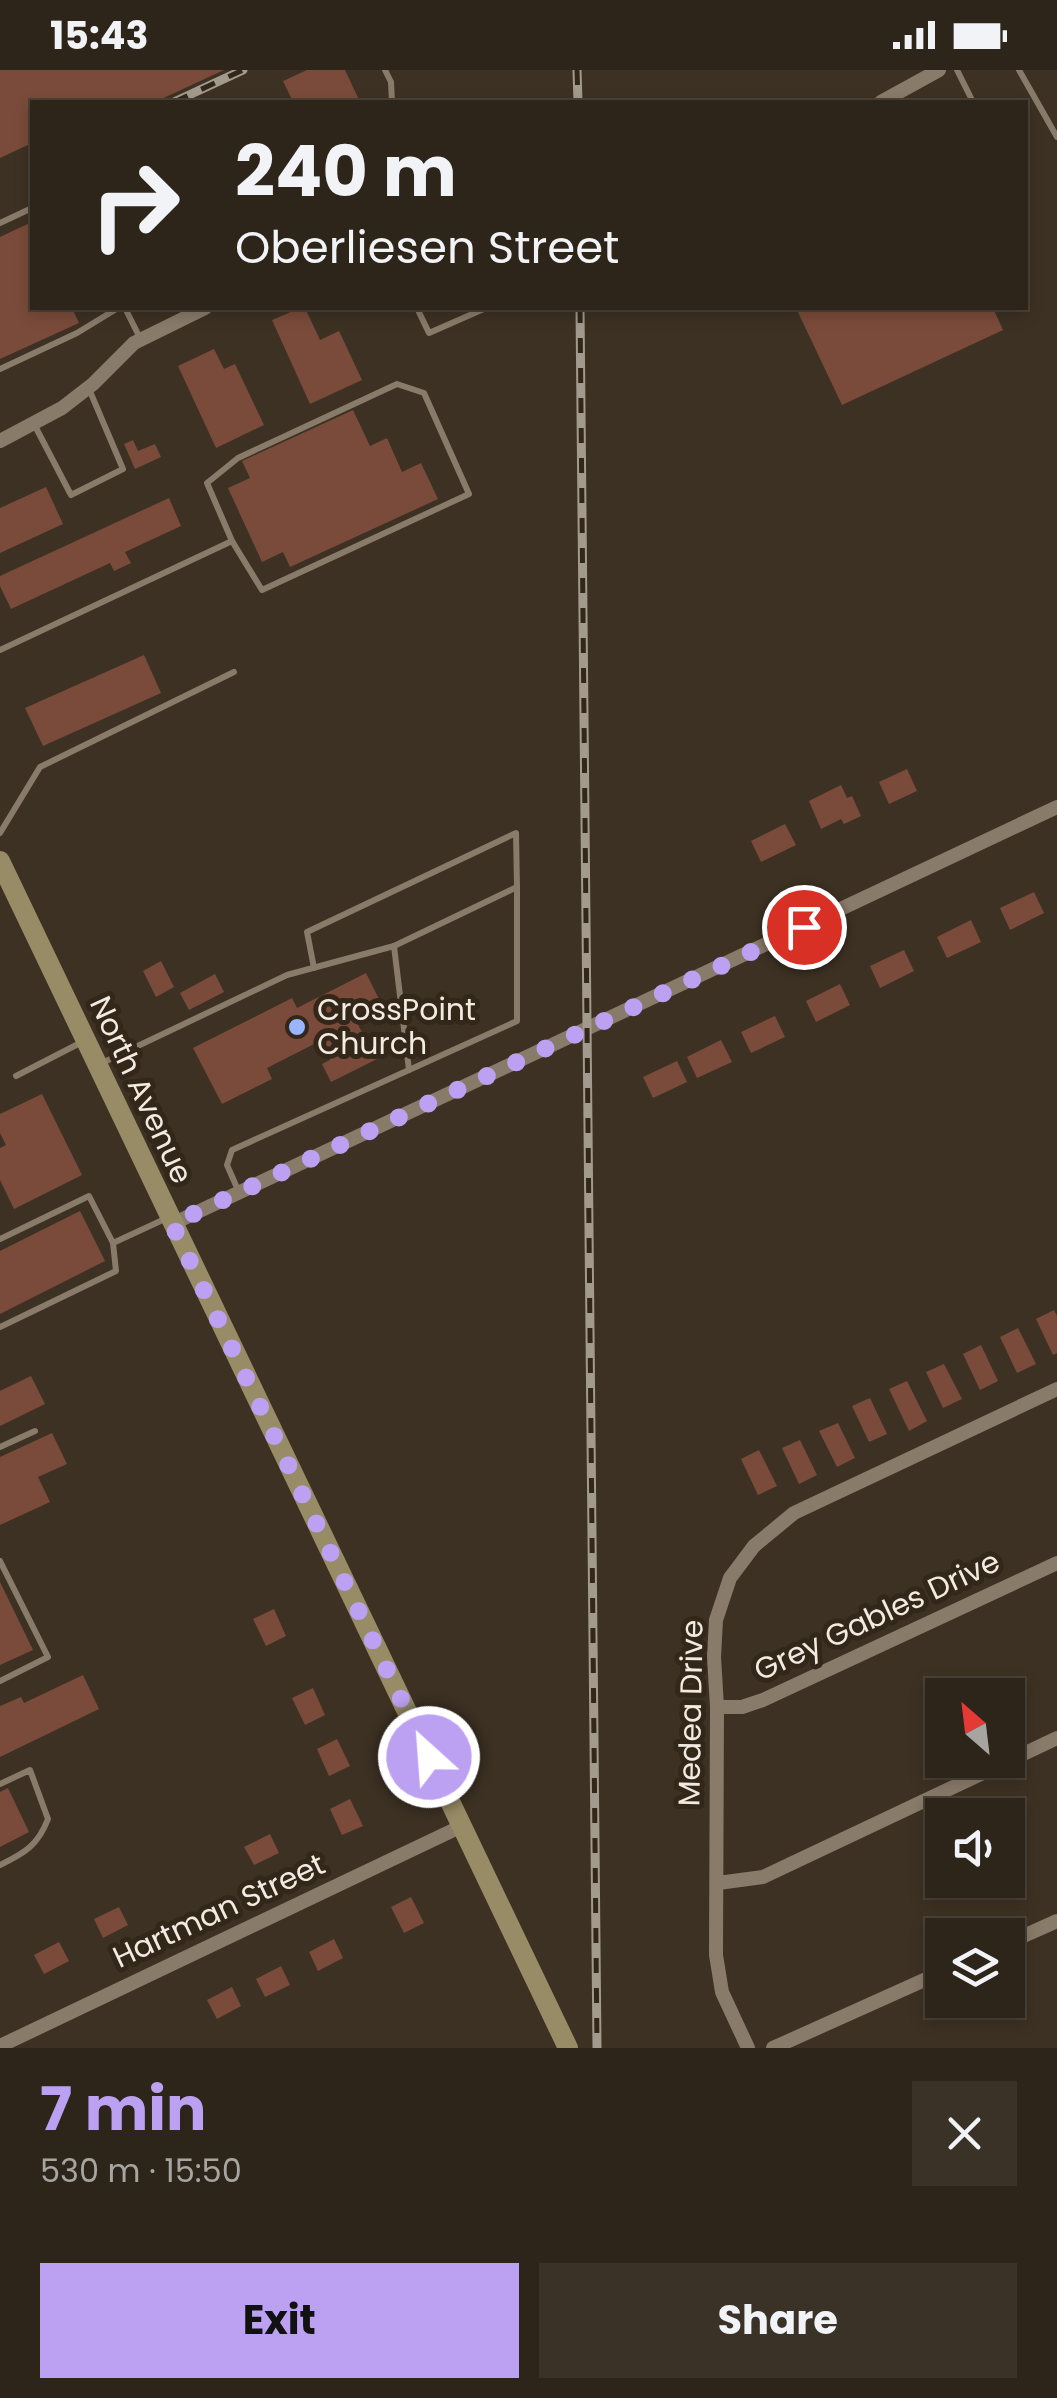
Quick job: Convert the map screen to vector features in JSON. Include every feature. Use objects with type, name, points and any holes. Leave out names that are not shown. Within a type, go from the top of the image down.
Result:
[{"type":"main road","name":"North Avenue","points":[[0,861],[568,2048]]},
{"type":"street","points":[[885,100],[939,70]]},
{"type":"street","points":[[0,440],[34,425],[88,388],[140,340],[201,310]]},
{"type":"street","points":[[170,1221],[240,1193],[1057,807]]},
{"type":"street","name":"Medea Drive","points":[[748,2048],[722,1992],[716,1955],[714,1657],[716,1620],[730,1578],[754,1546],[794,1513],[1057,1388]]},
{"type":"street","name":"Grey Gables Drive","points":[[717,1707],[742,1707],[764,1700],[1057,1563]]},
{"type":"street","points":[[718,1883],[763,1878],[1057,1738]]},
{"type":"street","name":"Hartman Street","points":[[0,2046],[462,1826]]},
{"type":"street","points":[[1025,1935],[1057,1921]]},
{"type":"street","points":[[773,2048],[925,1980]]},
{"type":"lane","points":[[384,70],[392,82],[392,100]]},
{"type":"lane","points":[[956,70],[972,100]]},
{"type":"lane","points":[[1019,70],[1053,122],[1057,136]]},
{"type":"lane","points":[[0,223],[30,209]]},
{"type":"lane","points":[[0,369],[77,333],[115,310]]},
{"type":"lane","points":[[127,310],[140,340]]},
{"type":"lane","points":[[418,310],[430,333],[482,310]]},
{"type":"lane","points":[[397,384],[424,393],[469,494],[262,590],[232,541],[207,483],[238,458],[397,384]]},
{"type":"lane","points":[[34,425],[71,495],[122,469],[88,388]]},
{"type":"lane","points":[[0,650],[232,541]]},
{"type":"lane","points":[[0,833],[40,767],[234,672]]},
{"type":"lane","points":[[240,1193],[227,1166],[232,1150],[516,1020],[516,833],[307,932],[314,968]]},
{"type":"lane","points":[[97,1066],[287,975],[394,946],[518,887]]},
{"type":"lane","points":[[394,946],[409,1070]]},
{"type":"lane","points":[[16,1076],[85,1041]]},
{"type":"lane","points":[[0,1239],[89,1196],[113,1243],[116,1271],[0,1327]]},
{"type":"lane","points":[[113,1243],[170,1221]]},
{"type":"lane","points":[[0,1447],[35,1431]]},
{"type":"lane","points":[[0,1561],[48,1658],[0,1681]]},
{"type":"lane","points":[[0,1784],[30,1770],[48,1819],[40,1840],[0,1865]]},
{"type":"building","points":[[0,70],[224,70],[159,100],[30,100],[30,144],[0,158]]},
{"type":"building","points":[[307,70],[345,70],[359,100],[292,100],[283,81]]},
{"type":"building","points":[[30,223],[30,310],[73,310],[79,323],[0,359],[0,237]]},
{"type":"building","points":[[306,310],[320,340],[339,331],[362,380],[310,404],[272,320]]},
{"type":"building","points":[[797,310],[994,310],[1003,330],[842,405]]},
{"type":"building","points":[[214,349],[224,369],[235,364],[264,425],[216,448],[178,366]]},
{"type":"building","points":[[353,410],[370,446],[387,438],[402,472],[421,463],[438,499],[290,567],[283,552],[262,562],[228,488],[250,478],[242,461]]},
{"type":"building","points":[[133,440],[138,451],[155,444],[161,457],[135,469],[124,444]]},
{"type":"building","points":[[46,487],[63,524],[0,553],[0,508]]},
{"type":"building","points":[[169,498],[181,526],[125,552],[131,563],[114,571],[110,563],[11,609],[0,586],[0,576]]},
{"type":"building","points":[[144,655],[161,693],[43,746],[25,708]]},
{"type":"building","points":[[907,769],[917,791],[889,804],[879,782]]},
{"type":"building","points":[[841,785],[847,798],[852,796],[861,816],[844,824],[841,819],[821,829],[809,801]]},
{"type":"building","points":[[785,824],[796,845],[761,862],[751,841]]},
{"type":"building","points":[[1034,892],[1044,913],[1010,930],[1000,908]]},
{"type":"building","points":[[971,920],[981,942],[947,958],[937,937]]},
{"type":"building","points":[[904,950],[914,971],[880,988],[870,966]]},
{"type":"building","points":[[161,961],[174,987],[156,997],[143,971]]},
{"type":"building","name":"CrossPoint Church","points":[[366,973],[380,1001],[353,1014],[367,1043],[374,1039],[383,1056],[331,1082],[322,1064],[330,1060],[320,1041],[267,1068],[272,1079],[222,1104],[193,1048],[292,998],[297,1008]]},
{"type":"building","points":[[215,974],[224,992],[189,1010],[180,993]]},
{"type":"building","points":[[840,984],[850,1005],[816,1022],[806,1001]]},
{"type":"building","points":[[775,1016],[785,1037],[751,1053],[741,1032]]},
{"type":"building","points":[[721,1040],[732,1062],[697,1078],[687,1057]]},
{"type":"building","points":[[677,1061],[687,1082],[653,1098],[643,1077]]},
{"type":"building","points":[[42,1094],[82,1175],[14,1209],[0,1180],[0,1148],[6,1145],[0,1133],[0,1114]]},
{"type":"building","points":[[80,1211],[105,1261],[0,1314],[0,1251]]},
{"type":"building","points":[[1054,1310],[1057,1353],[1053,1355],[1036,1319]]},
{"type":"building","points":[[1018,1328],[1036,1364],[1017,1373],[1000,1337]]},
{"type":"building","points":[[981,1345],[998,1381],[980,1390],[963,1354]]},
{"type":"building","points":[[944,1364],[962,1399],[943,1408],[926,1372]]},
{"type":"building","points":[[31,1376],[45,1404],[0,1426],[0,1391]]},
{"type":"building","points":[[907,1381],[927,1421],[909,1431],[889,1389]]},
{"type":"building","points":[[870,1398],[887,1434],[869,1442],[852,1406]]},
{"type":"building","points":[[838,1423],[855,1458],[837,1467],[819,1431]]},
{"type":"building","points":[[52,1433],[67,1464],[38,1477],[50,1502],[0,1525],[0,1457]]},
{"type":"building","points":[[800,1440],[817,1475],[799,1484],[782,1448]]},
{"type":"building","points":[[759,1450],[777,1486],[758,1495],[741,1459]]},
{"type":"building","points":[[0,1582],[33,1650],[0,1665]]},
{"type":"building","points":[[274,1609],[286,1636],[266,1646],[253,1619]]},
{"type":"building","points":[[83,1675],[99,1709],[0,1757],[0,1706],[21,1697],[24,1703]]},
{"type":"building","points":[[313,1688],[325,1715],[305,1725],[292,1698]]},
{"type":"building","points":[[337,1739],[350,1766],[329,1776],[317,1749]]},
{"type":"building","points":[[8,1788],[29,1832],[0,1847],[0,1792]]},
{"type":"building","points":[[350,1799],[363,1826],[342,1835],[330,1809]]},
{"type":"building","points":[[270,1834],[279,1853],[254,1865],[244,1847]]},
{"type":"building","points":[[411,1897],[424,1923],[404,1933],[391,1907]]},
{"type":"building","points":[[119,1907],[128,1925],[103,1938],[94,1919]]},
{"type":"building","points":[[334,1939],[343,1958],[318,1971],[309,1952]]},
{"type":"building","points":[[59,1942],[69,1961],[44,1974],[34,1955]]},
{"type":"building","points":[[281,1966],[290,1985],[265,1997],[256,1979]]},
{"type":"building","points":[[232,1987],[241,2006],[217,2019],[207,2000]]},
{"type":"railway","points":[[178,100],[243,70]]},
{"type":"railway","points":[[577,70],[578,100]]},
{"type":"railway","points":[[580,310],[597,2048]]},
{"type":"place","name":"CrossPoint Church","points":[[297,1027]]},
{"type":"route","points":[[429,1757],[172,1224],[804,927]]}]
